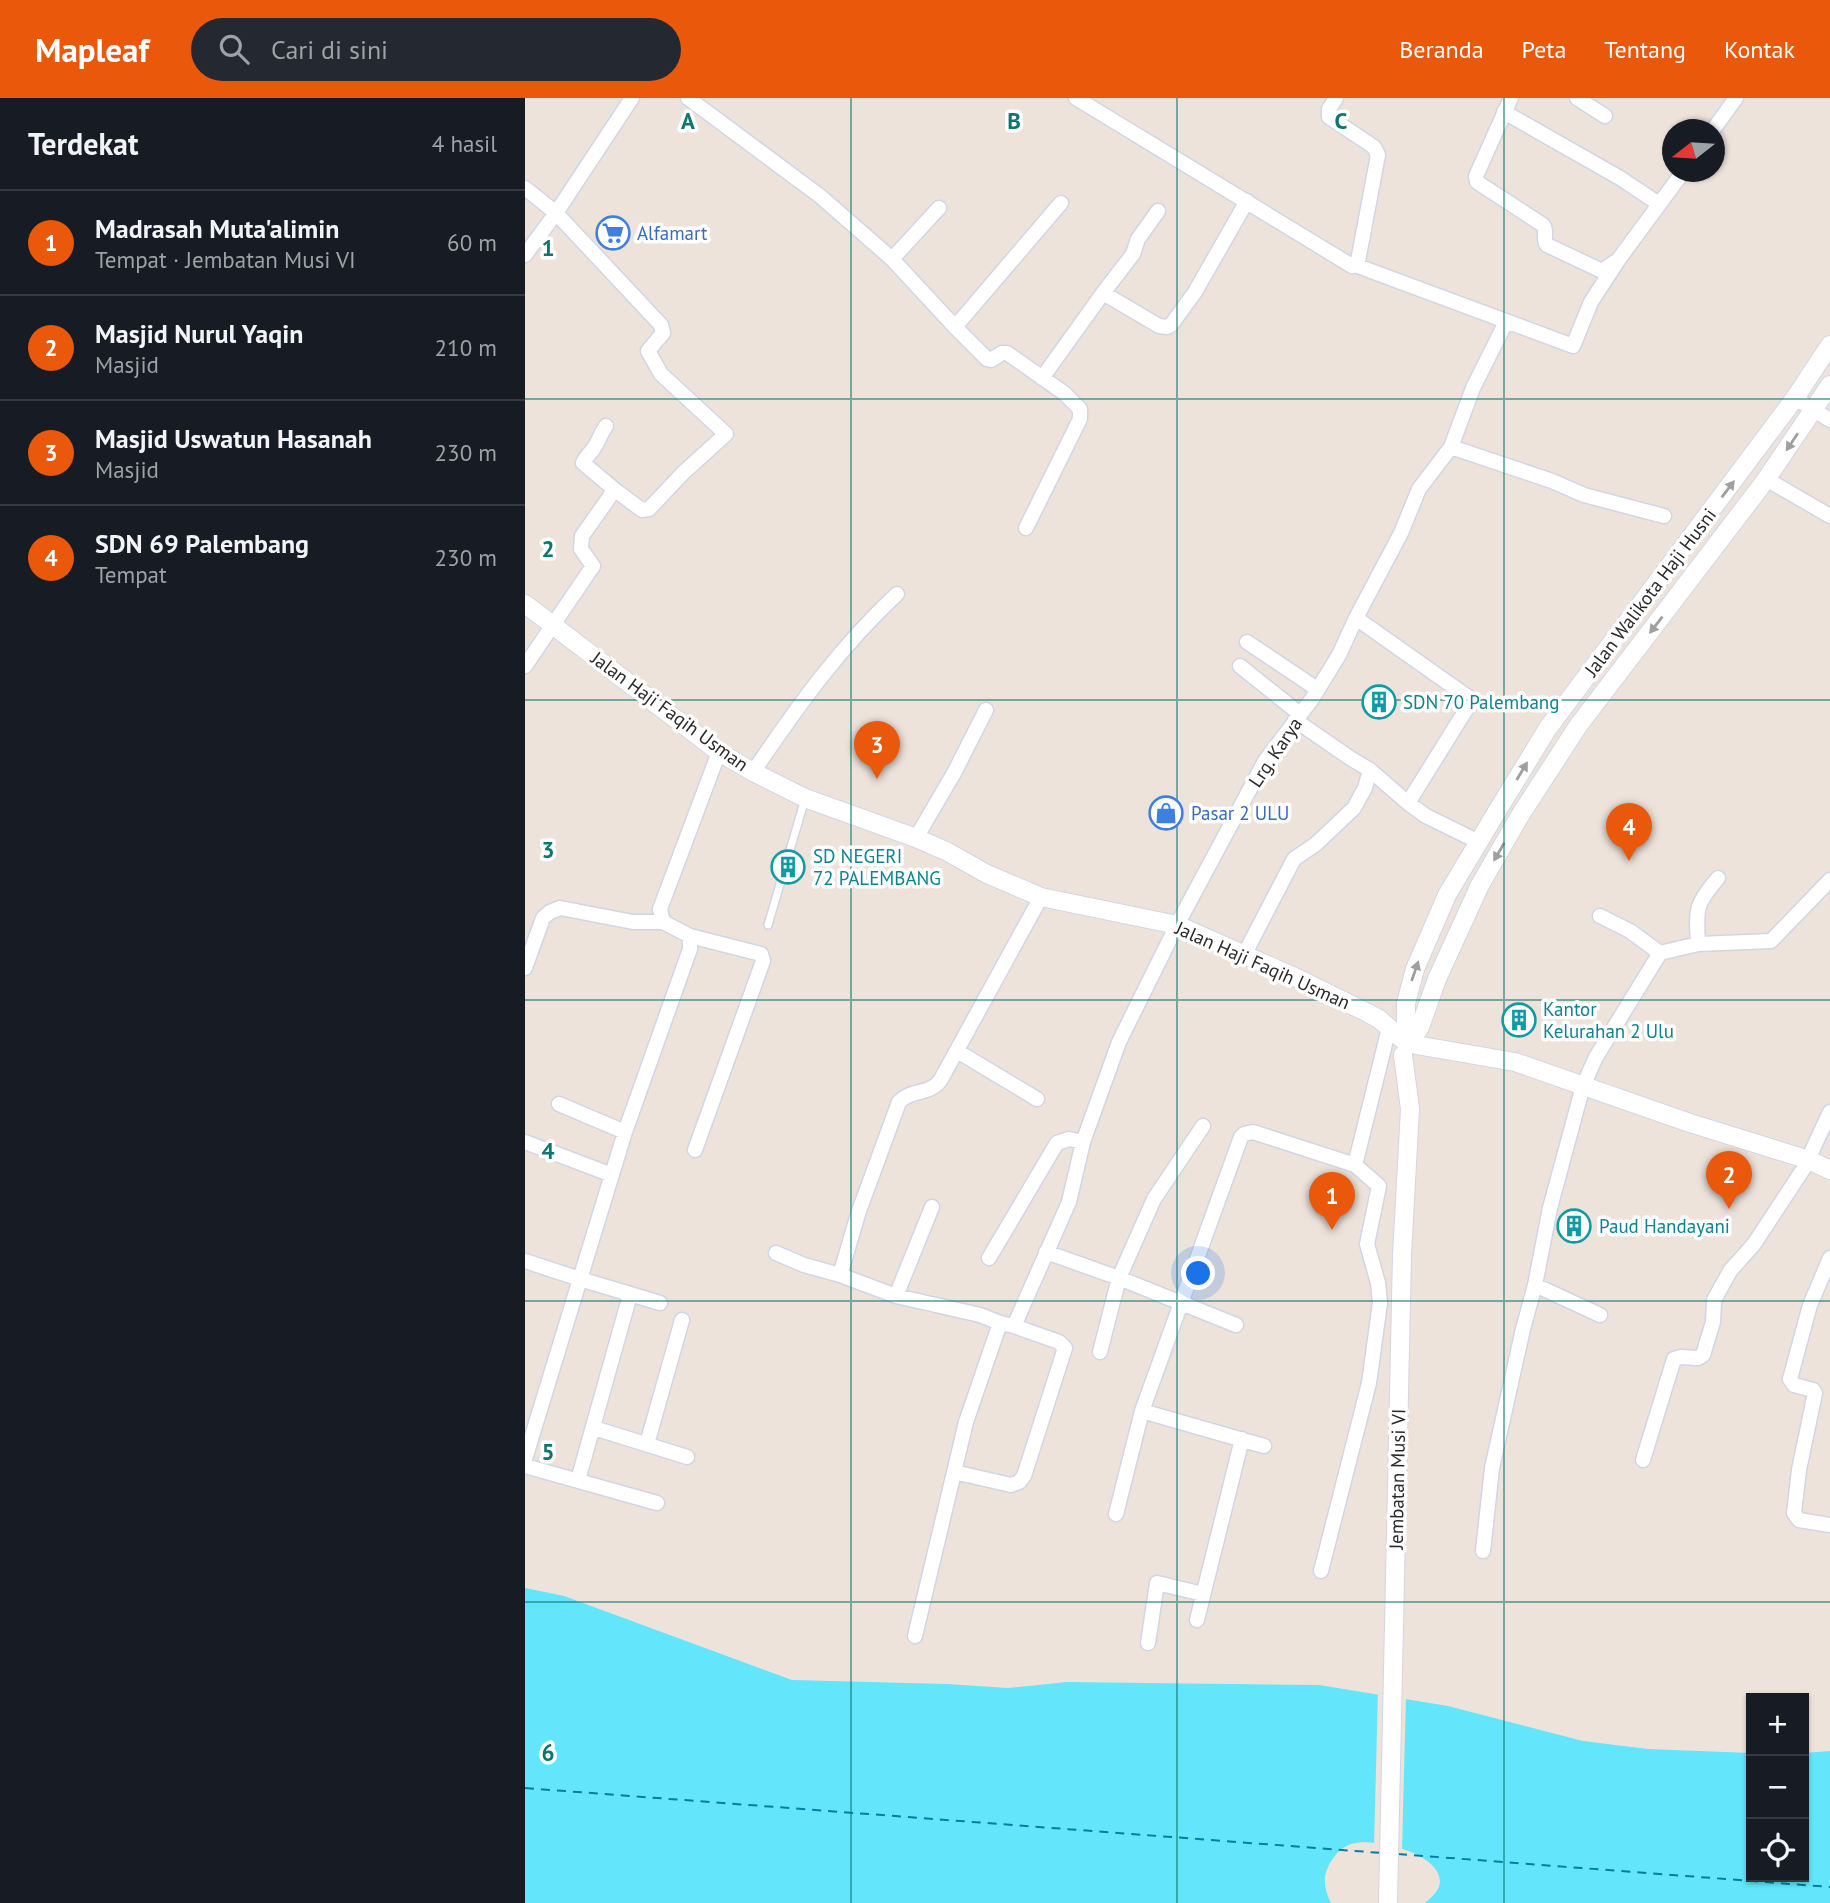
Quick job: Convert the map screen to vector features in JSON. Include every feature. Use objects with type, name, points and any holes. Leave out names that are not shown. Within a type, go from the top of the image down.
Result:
[{"type":"street","points":[[525,255],[632,98]]},
{"type":"street","points":[[688,98],[821,196],[892,259],[987,359],[991,360],[1002,352],[1007,353],[1077,405],[1082,415],[1026,528]]},
{"type":"street","points":[[1076,98],[1348,265],[1356,264],[1573,346],[1591,302],[1676,182]]},
{"type":"street","points":[[1336,98],[1329,109],[1329,117],[1374,146],[1378,155],[1356,264]]},
{"type":"street","points":[[1511,98],[1476,176],[1477,182],[1543,225],[1544,241],[1548,245],[1602,271],[1619,259]]},
{"type":"street","points":[[1577,98],[1605,116]]},
{"type":"street","points":[[1721,119],[1736,98]]},
{"type":"street","points":[[1504,112],[1620,178],[1659,204]]},
{"type":"street","points":[[525,188],[556,213],[663,328],[663,332],[648,351],[659,372],[726,434],[649,509],[642,510],[583,463],[607,426]]},
{"type":"street","points":[[1103,293],[1159,326],[1171,325],[1195,292],[1247,201]]},
{"type":"street","points":[[955,327],[1061,203]]},
{"type":"street","points":[[892,259],[939,208]]},
{"type":"street","points":[[1042,378],[1133,254],[1137,239],[1158,211]]},
{"type":"street","name":"Lrg. Karya","points":[[915,1636],[967,1422],[1007,1324],[1046,1252],[1069,1202],[1083,1142],[1119,1042],[1177,925],[1265,761],[1339,655],[1401,533],[1419,489],[1451,447],[1473,388],[1506,322]]},
{"type":"street","name":"Jalan Walikota Haji Husni","points":[[1404,1041],[1406,1003],[1415,969],[1447,895],[1548,728],[1795,398],[1830,345]]},
{"type":"street","name":"Jalan Walikota Haji Husni","points":[[1404,1041],[1420,1027],[1437,979],[1480,886],[1521,814],[1578,726],[1766,479],[1830,385]]},
{"type":"street","points":[[1795,398],[1830,420]]},
{"type":"street","points":[[1451,447],[1552,481],[1584,495],[1664,516]]},
{"type":"street","points":[[1766,479],[1830,516]]},
{"type":"street","points":[[525,666],[593,566],[581,549],[582,536],[615,490]]},
{"type":"street","points":[[753,772],[802,699],[839,653],[897,594]]},
{"type":"street","name":"Jalan Haji Faqih Usman","points":[[525,604],[719,752],[806,798],[916,838],[987,874],[1041,897],[1177,925],[1368,1013],[1404,1041],[1514,1062],[1690,1124],[1809,1160],[1830,1170]]},
{"type":"street","points":[[1356,618],[1474,701],[1408,803]]},
{"type":"street","points":[[1247,642],[1317,690]]},
{"type":"street","points":[[1240,666],[1298,717],[1350,758],[1370,770],[1408,803],[1426,816],[1479,842]]},
{"type":"street","points":[[916,838],[954,773],[986,710]]},
{"type":"street","points":[[663,922],[660,909],[719,752]]},
{"type":"street","points":[[1244,955],[1294,859],[1316,844],[1354,808],[1365,788],[1370,770]]},
{"type":"street","points":[[1698,944],[1698,906],[1718,878]]},
{"type":"street","points":[[1483,1551],[1492,1468],[1523,1329],[1583,1086],[1596,1057],[1660,953],[1698,944],[1771,942],[1830,880]]},
{"type":"street","points":[[839,1275],[899,1102],[909,1093],[930,1091],[936,1087],[1041,897]]},
{"type":"street","points":[[525,968],[543,918],[559,908],[633,922],[663,922],[689,936],[761,954],[763,961],[695,1150]]},
{"type":"street","points":[[1600,916],[1630,931],[1660,953]]},
{"type":"street","points":[[525,1459],[625,1132],[690,949],[689,936]]},
{"type":"street","points":[[1355,1165],[1404,1041]]},
{"type":"street","name":"Jembatan Musi VI","points":[[1388,1903],[1402,1255],[1410,1109],[1404,1041]]},
{"type":"street","points":[[957,1051],[1037,1100]]},
{"type":"street","points":[[559,1104],[625,1132]]},
{"type":"street","points":[[1643,1460],[1674,1359],[1699,1359],[1703,1355],[1713,1322],[1714,1300],[1721,1286],[1730,1271],[1754,1244],[1809,1160],[1830,1112]]},
{"type":"street","points":[[1100,1352],[1119,1278],[1154,1199],[1203,1126]]},
{"type":"street","points":[[1116,1514],[1142,1411],[1180,1302],[1244,1133],[1252,1132],[1355,1165],[1379,1186],[1367,1244],[1378,1283],[1380,1303],[1369,1383],[1321,1571]]},
{"type":"street","points":[[989,1258],[1058,1143],[1069,1139],[1083,1142]]},
{"type":"street","points":[[525,1142],[612,1175]]},
{"type":"street","points":[[896,1296],[932,1207]]},
{"type":"street","points":[[1046,1252],[1236,1325]]},
{"type":"street","points":[[776,1253],[896,1296],[980,1315],[1059,1342],[1065,1348],[1027,1469],[1019,1482],[1011,1485],[954,1472]]},
{"type":"street","points":[[1830,1258],[1810,1305],[1790,1378],[1794,1385],[1815,1393],[1799,1470],[1794,1513],[1799,1520],[1830,1525]]},
{"type":"street","points":[[525,1261],[660,1303]]},
{"type":"street","points":[[1535,1285],[1600,1315]]},
{"type":"street","points":[[578,1480],[630,1295]]},
{"type":"street","points":[[647,1444],[682,1321]]},
{"type":"street","points":[[1142,1411],[1264,1446]]},
{"type":"street","points":[[594,1427],[687,1457]]},
{"type":"street","points":[[1197,1620],[1242,1439]]},
{"type":"street","points":[[525,1466],[657,1503]]},
{"type":"street","points":[[1148,1643],[1157,1583],[1203,1594]]},
{"type":"lane","points":[[768,925],[806,798]]},
{"type":"water","points":[[525,1588],[564,1596],[792,1680],[1008,1688],[1067,1682],[1319,1685],[1448,1706],[1583,1741],[1648,1749],[1746,1753],[1746,1882],[1809,1882],[1809,1753],[1830,1751],[1830,1903],[1425,1903],[1440,1884],[1437,1871],[1419,1856],[1405,1850],[1366,1842],[1347,1846],[1339,1851],[1330,1863],[1325,1880],[1331,1903],[525,1903]]},
{"type":"pier","points":[[1378,1691],[1406,1695],[1402,1851],[1374,1846]]},
{"type":"ferry route","points":[[525,1788],[1382,1853]]},
{"type":"ferry route","points":[[1398,1854],[1830,1887]]},
{"type":"place","name":"Alfamart","points":[[613,233]]},
{"type":"place","name":"SDN 70 Palembang","points":[[1379,702]]},
{"type":"place","name":"Masjid Uswatun Hasanah","points":[[877,779]]},
{"type":"place","name":"Pasar 2 ULU","points":[[1166,813]]},
{"type":"place","name":"SDN 69 Palembang","points":[[1629,861]]},
{"type":"place","name":"SD NEGERI 72 PALEMBANG","points":[[788,867]]},
{"type":"place","name":"Kantor Kelurahan 2 Ulu","points":[[1519,1020]]},
{"type":"place","name":"Masjid Nurul Yaqin","points":[[1729,1209]]},
{"type":"place","name":"Paud Handayani","points":[[1574,1226]]},
{"type":"place","name":"Madrasah Muta'alimin","points":[[1332,1230]]}]
